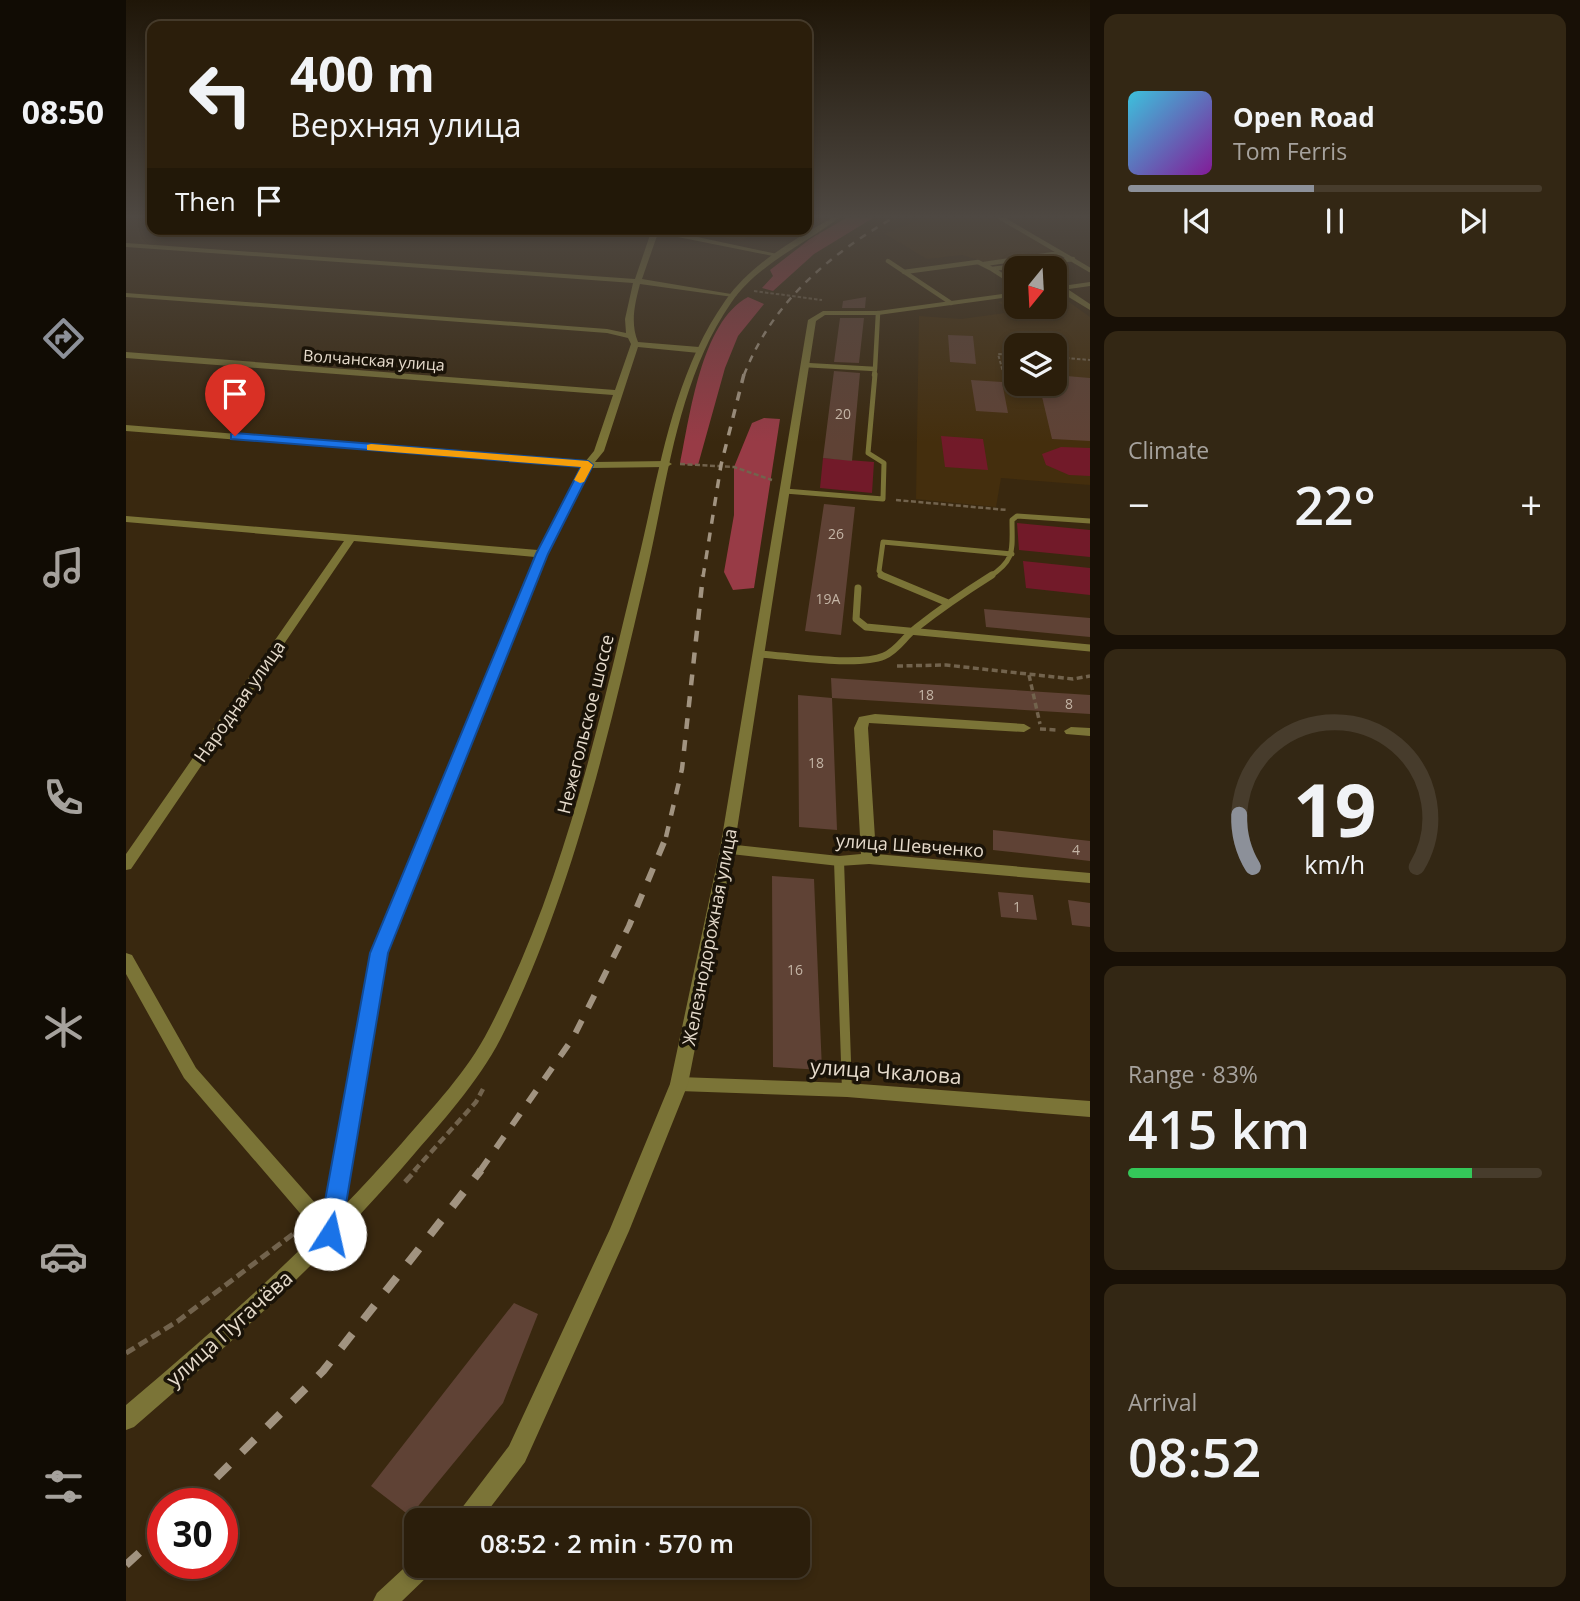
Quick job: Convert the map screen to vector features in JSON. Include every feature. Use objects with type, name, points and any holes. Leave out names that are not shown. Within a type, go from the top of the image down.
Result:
[{"type":"street","points":[[330,1234],[379,953],[542,554],[588,465],[599,451],[620,393],[632,340],[637,293]]},
{"type":"street","points":[[717,293],[733,295]]},
{"type":"street","name":"Нежегольское шоссе","points":[[330,1234],[455,1093],[494,1036],[523,975],[578,824],[667,464],[699,350],[736,293]]},
{"type":"street","points":[[1068,294],[1090,308]]},
{"type":"street","points":[[126,295],[607,331],[632,340],[699,350]]},
{"type":"street","points":[[827,307],[878,313],[1004,296]]},
{"type":"street","name":"Железнодорожная улица","points":[[476,1508],[517,1454],[619,1231],[679,1084],[727,849],[812,320],[827,307]]},
{"type":"street","name":"Волчанская улица","points":[[126,355],[620,393]]},
{"type":"street","points":[[126,428],[588,465],[667,464]]},
{"type":"street","points":[[126,519],[542,554]]},
{"type":"street","name":"Народная улица","points":[[126,864],[352,537]]},
{"type":"street","points":[[869,859],[861,728],[864,720],[875,718],[1024,728]]},
{"type":"street","points":[[1071,731],[1090,732]]},
{"type":"street","name":"улица Шевченко","points":[[727,849],[839,861],[869,859],[1090,878]]},
{"type":"street","points":[[126,959],[190,1073],[330,1234]]},
{"type":"street","name":"улица Чкалова","points":[[679,1084],[846,1090],[1090,1109]]},
{"type":"street","name":"улица Пугачёва","points":[[126,1419],[227,1334],[330,1234]]},
{"type":"street","points":[[385,1601],[409,1578]]},
{"type":"lane","points":[[935,293],[951,303]]},
{"type":"lane","points":[[786,486],[883,499],[884,463],[868,453],[878,313]]},
{"type":"lane","points":[[805,365],[875,369]]},
{"type":"lane","points":[[760,654],[862,661],[883,657],[898,648],[912,631],[948,603],[1005,567],[1012,554],[1012,520],[1017,516],[1090,521]]},
{"type":"lane","points":[[948,603],[881,576],[879,571],[883,542],[1012,554]]},
{"type":"lane","points":[[858,588],[856,619],[859,624],[1090,648]]},
{"type":"lane","points":[[839,861],[846,1090]]},
{"type":"path","points":[[748,297],[752,293]]},
{"type":"path","points":[[770,293],[827,307]]},
{"type":"path","points":[[1004,354],[998,354],[1004,372]]},
{"type":"path","points":[[1067,359],[1090,360]]},
{"type":"path","points":[[682,453],[680,464],[734,467],[786,486]]},
{"type":"path","points":[[883,499],[1007,510]]},
{"type":"path","points":[[890,666],[935,665],[1029,675],[1090,676]]},
{"type":"path","points":[[1029,675],[1041,729]]},
{"type":"path","points":[[1024,728],[1071,731]]},
{"type":"path","points":[[398,1190],[476,1102],[487,1079]]},
{"type":"path","points":[[126,1353],[178,1321],[316,1217]]},
{"type":"shaded area","points":[[748,297],[764,304],[738,336],[725,368],[698,465],[680,464],[700,372],[708,348],[732,309]]},
{"type":"shaded area","points":[[1068,301],[1090,317],[1090,485],[1001,478],[996,507],[916,499],[919,316],[961,319],[1004,313],[1004,319],[1067,319]]},
{"type":"shaded area","points":[[764,418],[780,419],[754,588],[733,590],[724,572],[734,515],[734,467],[752,423]]},
{"type":"shaded area","points":[[941,436],[983,439],[988,470],[945,467]]},
{"type":"shaded area","points":[[1061,447],[1090,448],[1090,476],[1069,475],[1046,465],[1042,454]]},
{"type":"shaded area","points":[[823,458],[874,462],[872,493],[820,488]]},
{"type":"shaded area","points":[[1017,523],[1090,530],[1090,557],[1019,550]]},
{"type":"shaded area","points":[[1023,561],[1090,568],[1090,595],[1026,588]]},
{"type":"building","points":[[866,297],[865,308],[842,308],[843,301]]},
{"type":"building","points":[[840,318],[864,318],[859,363],[834,362]]},
{"type":"building","points":[[948,335],[973,336],[976,364],[950,362]]},
{"type":"building","points":[[834,371],[860,373],[852,461],[823,458]]},
{"type":"building","points":[[1067,376],[1090,378],[1090,441],[1052,439],[1042,396],[1067,396]]},
{"type":"building","points":[[971,380],[1002,382],[1008,413],[976,411]]},
{"type":"building","points":[[824,504],[855,507],[841,635],[805,631]]},
{"type":"building","points":[[984,609],[1090,618],[1090,637],[986,627]]},
{"type":"building","points":[[831,678],[1090,695],[1090,714],[832,698]]},
{"type":"building","points":[[798,695],[832,698],[837,830],[799,827]]},
{"type":"building","points":[[993,830],[1090,841],[1090,861],[993,850]]},
{"type":"building","points":[[772,876],[814,879],[822,1070],[773,1067]]},
{"type":"building","points":[[998,892],[1033,895],[1037,920],[1001,917]]},
{"type":"building","points":[[1068,900],[1090,903],[1090,927],[1072,925]]},
{"type":"building","points":[[514,1303],[538,1314],[503,1403],[417,1508],[404,1508],[404,1511],[371,1486]]},
{"type":"railway","points":[[744,375],[770,325],[796,293]]},
{"type":"railway","points":[[703,577],[721,465],[744,374]]},
{"type":"railway","points":[[666,837],[682,769],[703,575]]},
{"type":"railway","points":[[480,1171],[573,1038],[629,926],[667,835]]},
{"type":"railway","points":[[206,1488],[323,1371],[481,1170]]},
{"type":"railway","points":[[126,1565],[147,1546]]},
{"type":"slow traffic","points":[[371,447],[588,465],[580,480]]},
{"type":"route","points":[[235,436],[588,465],[542,554],[379,953],[330,1234]]}]
